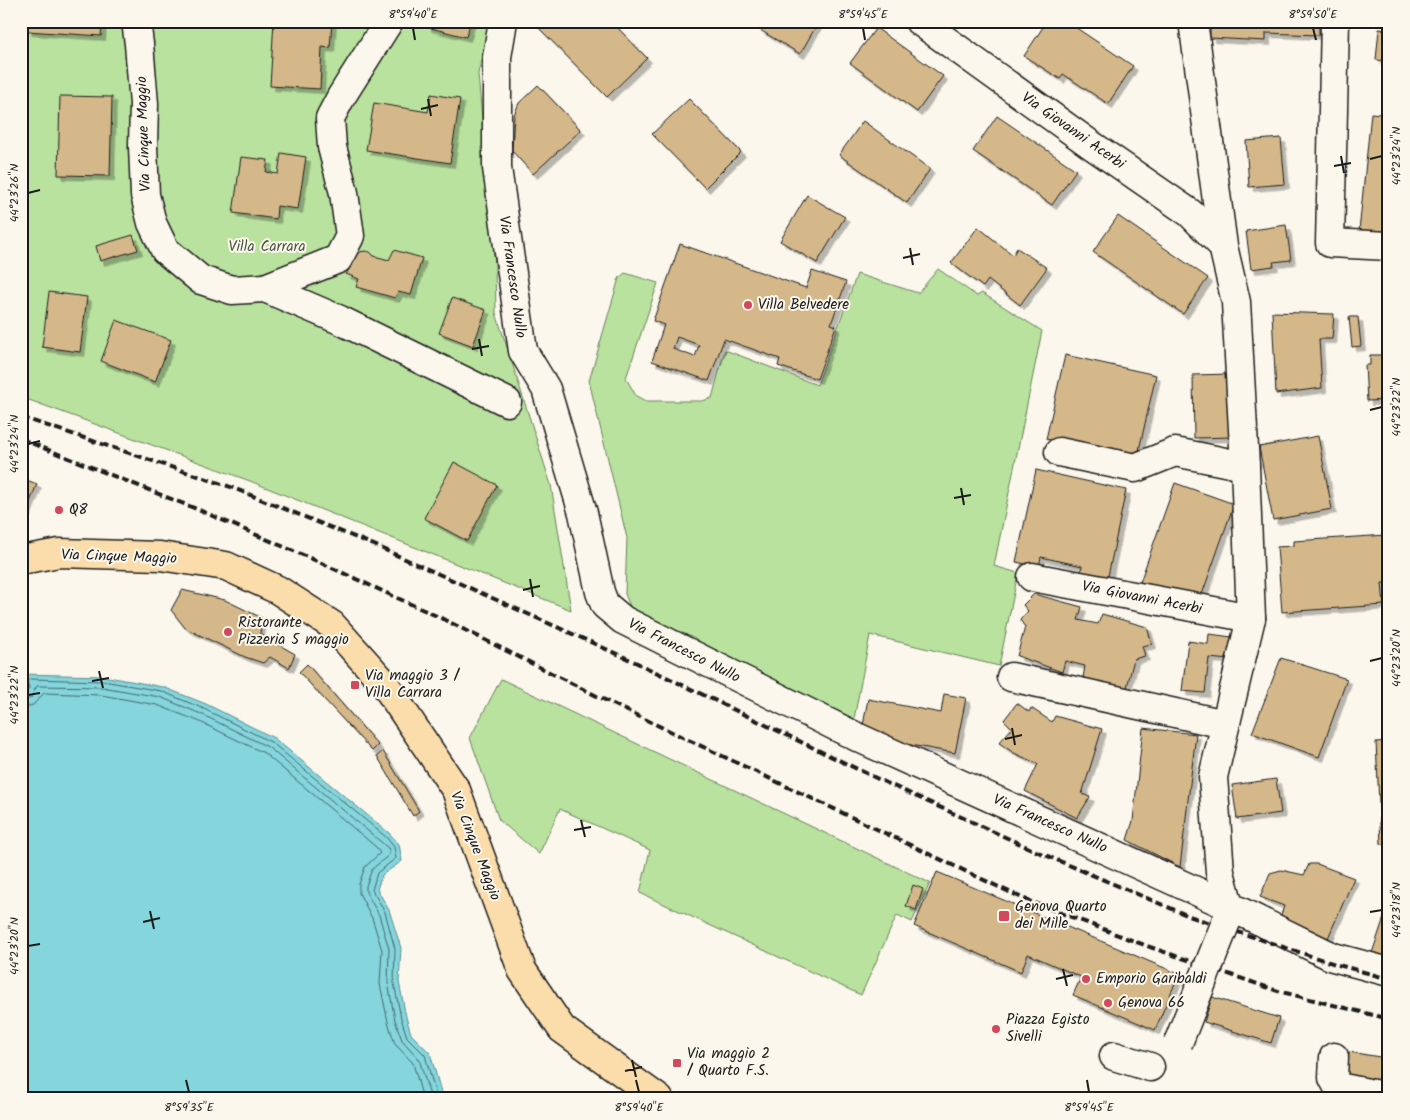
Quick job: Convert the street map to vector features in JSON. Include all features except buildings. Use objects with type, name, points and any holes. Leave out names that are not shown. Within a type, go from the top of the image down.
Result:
[{"type":"main road","name":"Via Cinque Maggio","points":[[21,560],[59,554],[160,556],[226,566],[278,590],[332,625],[384,682],[456,790],[522,970],[562,1030],[659,1099]]},
{"type":"street","name":"Via Cinque Maggio","points":[[136,21],[144,104],[145,195],[152,223],[165,250],[200,280],[232,290],[265,288],[338,259],[350,236],[344,193],[332,147],[330,118],[340,97],[389,21]]},
{"type":"street","name":"Via Francesco Nullo","points":[[503,21],[497,58],[497,168],[523,351],[546,388],[584,514],[600,592],[605,605],[623,620],[858,738],[1228,914]]},
{"type":"street","name":"Via Giovanni Acerbi","points":[[919,21],[1090,144],[1190,213],[1223,246]]},
{"type":"street","points":[[1178,1043],[1228,914],[1220,872],[1213,777],[1251,618],[1236,302],[1223,246],[1193,21]]},
{"type":"street","points":[[1335,21],[1330,243],[1389,246]]},
{"type":"street","name":"Via Cinque Maggio","points":[[265,288],[340,320],[507,402]]},
{"type":"street","points":[[1059,452],[1135,468],[1175,452],[1245,466]]},
{"type":"street","name":"Via Giovanni Acerbi","points":[[1032,577],[1251,618]]},
{"type":"street","points":[[1010,677],[1225,724]]},
{"type":"street","points":[[1228,914],[1333,957],[1389,972]]},
{"type":"street","points":[[1114,1056],[1150,1067]]},
{"type":"street","points":[[1334,1057],[1333,1078],[1338,1087],[1389,1097]]},
{"type":"green space","name":"Villa Carrara","points":[[21,21],[489,21],[478,74],[495,264],[496,313],[551,485],[571,610],[250,481],[21,397]]},
{"type":"green space","points":[[938,269],[977,296],[982,293],[1042,331],[994,566],[1018,573],[999,666],[870,635],[854,719],[631,609],[625,594],[627,538],[589,381],[619,278],[625,273],[658,283],[626,378],[636,396],[646,401],[702,401],[712,398],[725,350],[817,385],[857,274],[918,293]]},
{"type":"green space","points":[[501,679],[930,883],[912,922],[897,915],[861,995],[640,893],[650,850],[560,809],[539,854],[499,820],[470,738]]},
{"type":"water","points":[[21,674],[103,676],[163,687],[206,704],[274,738],[389,833],[399,844],[402,861],[382,875],[377,889],[389,910],[401,948],[399,982],[411,1034],[430,1053],[443,1099],[21,1099],[21,694],[24,688]]},
{"type":"railway","points":[[21,417],[228,486],[374,545],[635,662],[878,779],[1038,852],[1189,916],[1335,964],[1389,979]]},
{"type":"railway","points":[[21,439],[199,510],[319,562],[441,618],[619,707],[1022,898],[1147,946],[1278,991],[1389,1019]]},
{"type":"place","name":"Villa Belvedere","points":[[748,305]]},
{"type":"place","name":"Q8","points":[[59,510]]},
{"type":"place","name":"Ristorante Pizzeria 5 maggio","points":[[228,632]]},
{"type":"place","name":"Via maggio 3 / Villa Carrara","points":[[355,685]]},
{"type":"place","name":"Genova Quarto dei Mille","points":[[1004,916]]},
{"type":"place","name":"Emporio Garibaldi","points":[[1086,979]]},
{"type":"place","name":"Genova 66","points":[[1108,1003]]},
{"type":"place","name":"Piazza Egisto Sivelli","points":[[996,1029]]},
{"type":"place","name":"Via maggio 2 / Quarto F.S.","points":[[677,1063]]}]
